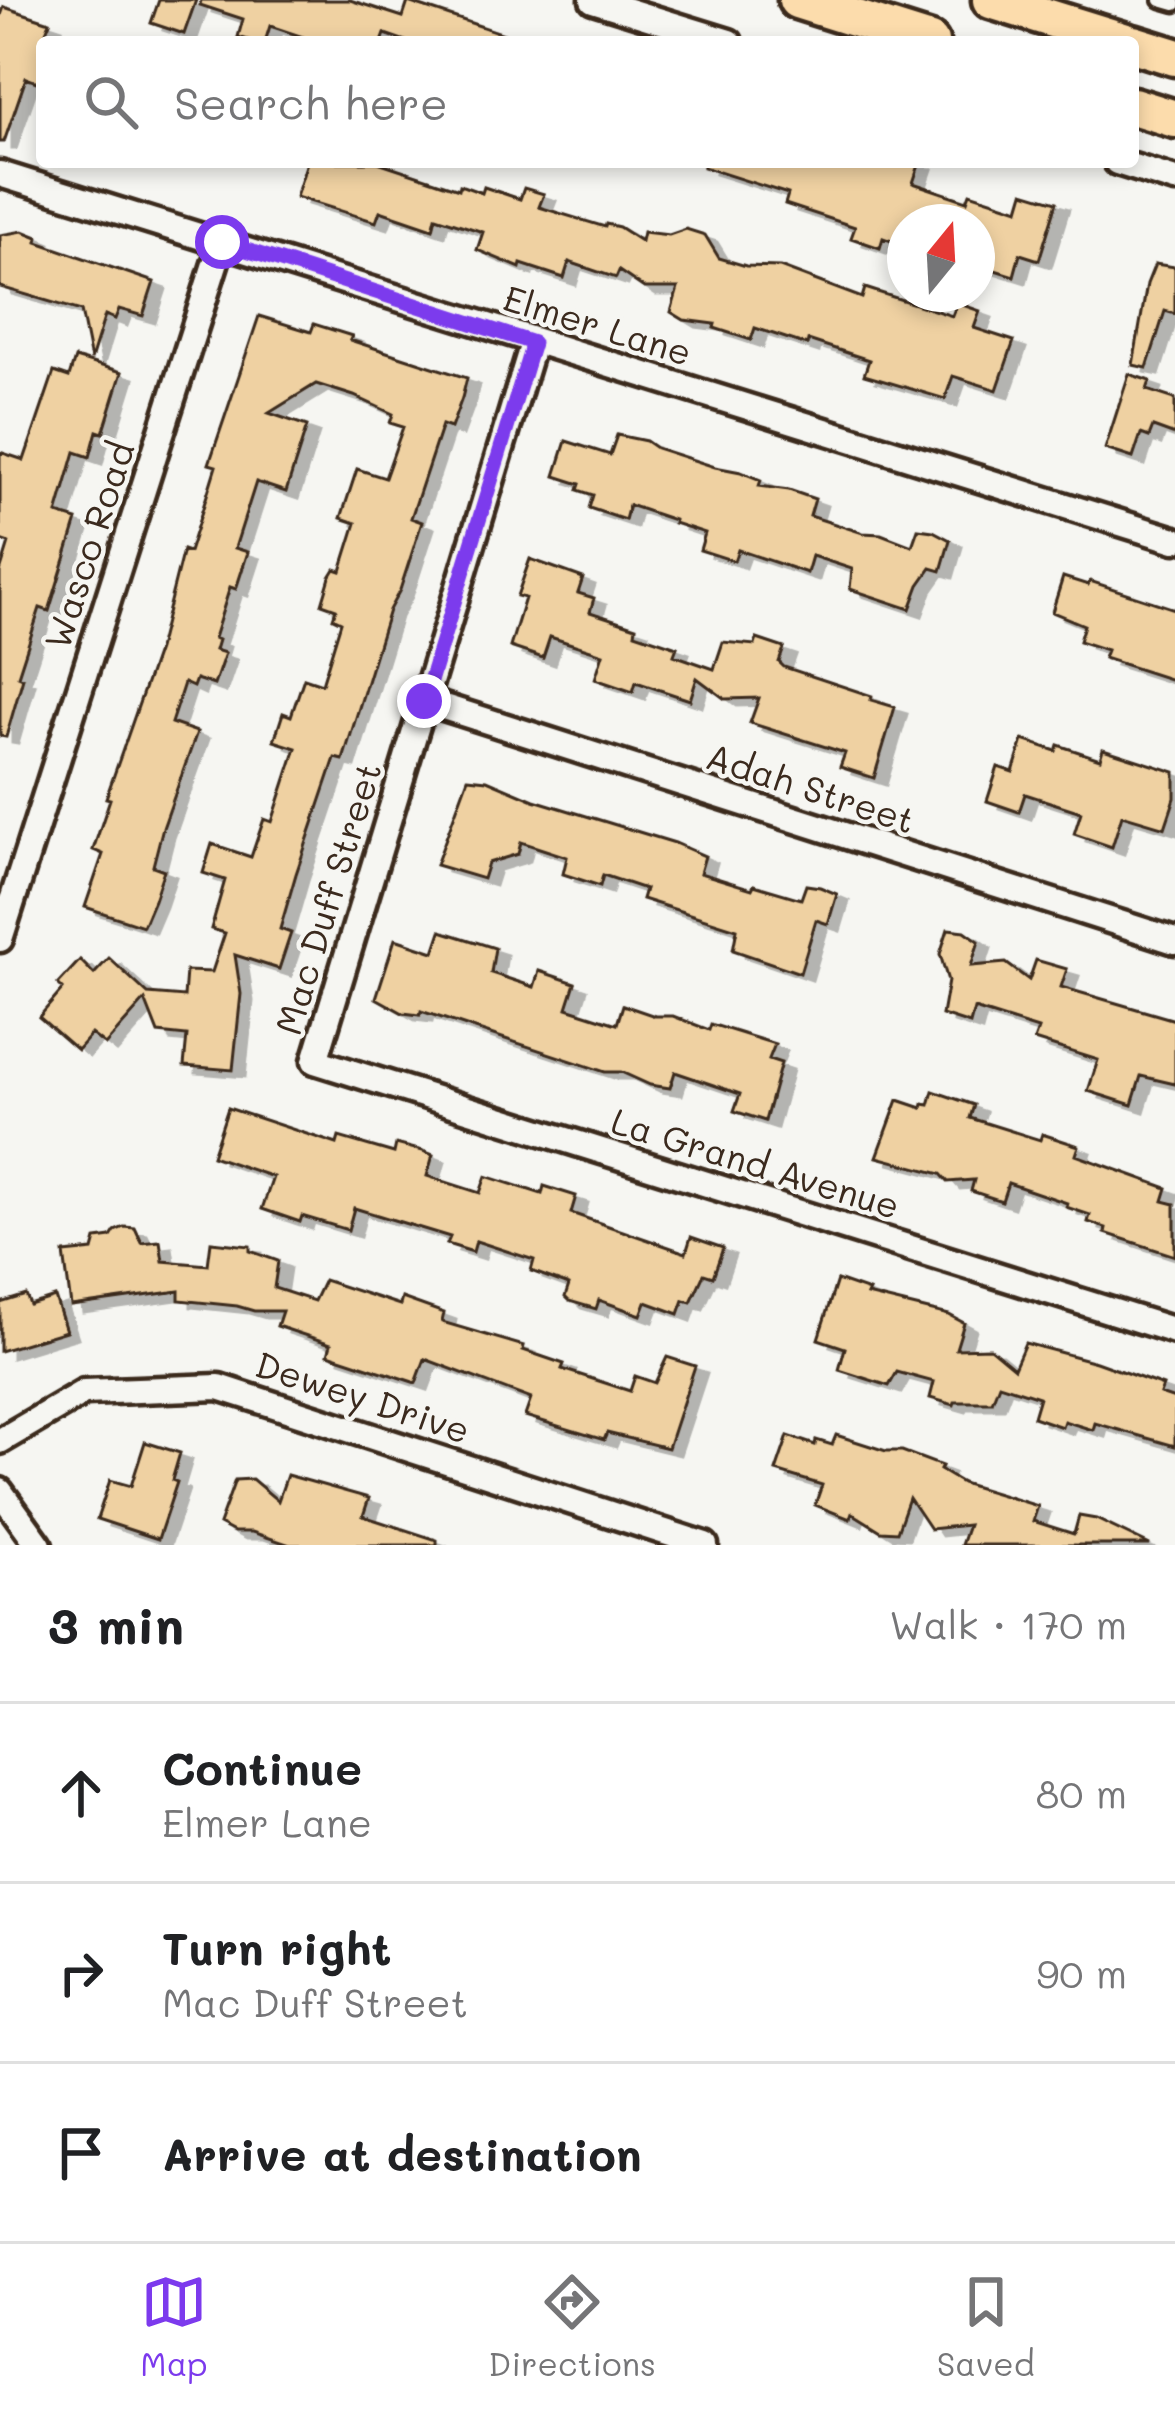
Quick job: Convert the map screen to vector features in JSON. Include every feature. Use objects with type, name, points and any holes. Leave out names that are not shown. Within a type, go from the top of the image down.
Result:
[{"type":"main road","points":[[797,0],[911,36]]},
{"type":"main road","points":[[991,0],[1108,36]]},
{"type":"main road","points":[[1139,46],[1175,57]]},
{"type":"main road","points":[[1139,108],[1175,119]]},
{"type":"street","points":[[593,0],[710,36]]},
{"type":"street","points":[[1136,168],[1175,180]]},
{"type":"street","name":"Elmer Lane","points":[[0,174],[1175,540]]},
{"type":"street","name":"Wasco Road","points":[[0,939],[222,242]]},
{"type":"street","name":"Mac Duff Street","points":[[315,1061],[533,343]]},
{"type":"street","name":"Adah Street","points":[[424,701],[1175,941]]},
{"type":"street","name":"La Grand Avenue","points":[[315,1061],[1175,1331]]},
{"type":"street","name":"Dewey Drive","points":[[0,1441],[84,1392],[219,1387],[704,1545]]},
{"type":"street","points":[[0,1491],[38,1545]]},
{"type":"lane","points":[[1162,0],[1175,4]]},
{"type":"building","points":[[159,0],[196,0],[184,34],[151,23]]},
{"type":"building","points":[[201,0],[350,0],[403,17],[408,2],[510,36],[300,36],[270,26],[267,36],[238,36],[243,19],[200,5]]},
{"type":"building","points":[[4,7],[50,22],[44,36],[36,36],[36,82],[26,78],[4,142],[0,142],[0,18]]},
{"type":"building","points":[[305,168],[396,168],[459,189],[460,185],[482,193],[484,187],[520,199],[524,188],[544,194],[539,207],[619,227],[641,241],[643,232],[669,235],[686,229],[705,235],[719,258],[746,266],[780,267],[862,298],[865,288],[887,295],[887,312],[952,316],[954,312],[980,312],[974,328],[1014,341],[997,390],[953,376],[945,399],[864,375],[869,360],[808,340],[807,345],[755,328],[751,340],[714,328],[715,324],[684,320],[671,312],[678,288],[644,288],[619,271],[616,278],[569,262],[564,278],[521,264],[520,268],[477,250],[483,232],[436,217],[433,229],[380,211],[376,222],[296,197]]},
{"type":"building","points":[[706,168],[918,168],[913,183],[967,201],[970,193],[1019,209],[1024,192],[1057,202],[1039,260],[1020,254],[1014,276],[995,270],[995,204],[887,204],[887,239],[883,238],[880,248],[851,238],[855,227],[785,204],[788,194]]},
{"type":"building","points":[[23,231],[38,237],[37,242],[154,282],[143,316],[119,309],[115,319],[105,315],[91,360],[81,311],[0,287],[0,235]]},
{"type":"building","points":[[1155,264],[1175,267],[1175,314],[1165,311],[1147,368],[1133,365]]},
{"type":"building","points":[[259,316],[311,332],[314,324],[467,378],[451,428],[442,425],[411,518],[422,522],[400,590],[389,610],[343,760],[335,758],[296,874],[280,929],[291,933],[279,969],[235,955],[241,994],[233,1070],[184,1066],[187,1036],[158,1033],[145,1000],[105,1045],[91,1034],[77,1050],[39,1017],[63,989],[58,984],[80,960],[94,974],[109,958],[148,994],[184,997],[186,971],[212,972],[225,933],[211,929],[225,880],[203,873],[212,844],[251,857],[264,819],[272,822],[296,748],[274,741],[283,713],[291,716],[304,678],[322,684],[341,622],[333,618],[336,609],[322,604],[330,577],[335,569],[341,571],[356,523],[341,518],[357,469],[385,478],[403,427],[390,423],[393,414],[316,384],[269,413],[307,426],[286,492],[256,482],[235,548],[248,552],[236,589],[230,587],[214,638],[218,640],[215,650],[225,653],[214,685],[196,679],[193,687],[184,683],[171,723],[197,732],[153,866],[164,870],[154,900],[143,926],[85,907],[103,854],[93,850],[110,799],[106,798],[158,649],[183,550],[189,552],[216,466],[209,464]]},
{"type":"building","points":[[75,358],[122,372],[103,433],[97,431],[90,457],[75,452],[57,514],[77,520],[49,611],[40,608],[18,676],[23,678],[6,737],[0,736],[0,572],[9,543],[0,540],[0,452],[24,460],[54,372],[69,377]]},
{"type":"building","points":[[1129,374],[1150,381],[1147,390],[1175,399],[1175,435],[1153,427],[1149,437],[1141,434],[1133,458],[1105,449]]},
{"type":"building","points":[[617,435],[741,472],[761,480],[759,486],[815,499],[810,516],[863,533],[881,534],[912,546],[918,529],[933,531],[950,540],[941,571],[931,568],[910,609],[850,589],[852,569],[812,556],[807,573],[738,550],[734,561],[700,550],[705,533],[674,520],[629,505],[625,520],[589,508],[593,495],[578,490],[580,484],[555,476],[566,441],[610,455]]},
{"type":"building","points":[[530,559],[583,578],[578,593],[594,598],[590,612],[677,647],[674,655],[714,669],[723,642],[755,645],[757,639],[784,648],[779,662],[784,667],[895,707],[874,778],[840,767],[845,753],[750,723],[759,698],[725,699],[697,678],[690,700],[636,682],[633,692],[595,679],[603,654],[550,637],[543,658],[510,647],[525,598],[517,596]]},
{"type":"building","points":[[1063,577],[1175,609],[1175,681],[1104,658],[1107,650],[1079,641],[1084,625],[1052,612]]},
{"type":"building","points":[[1023,740],[1100,759],[1103,749],[1175,772],[1175,798],[1165,828],[1122,815],[1112,847],[1074,834],[1081,812],[1025,794],[1019,812],[987,801],[998,767],[1013,772]]},
{"type":"building","points":[[468,778],[487,780],[534,800],[675,843],[705,856],[700,873],[801,899],[806,885],[820,887],[837,894],[828,924],[816,920],[800,973],[733,950],[737,929],[642,899],[645,889],[603,875],[600,886],[563,874],[567,857],[521,842],[518,854],[488,863],[483,879],[436,865]]},
{"type":"building","points":[[948,929],[965,931],[979,941],[971,966],[1006,963],[1029,980],[1036,960],[1067,969],[1061,987],[1175,1020],[1175,1084],[1141,1076],[1132,1105],[1088,1091],[1098,1060],[1034,1040],[1038,1029],[974,1009],[970,1024],[942,1015],[948,981],[940,954]]},
{"type":"building","points":[[441,931],[495,948],[491,973],[534,987],[539,971],[575,983],[567,1008],[617,1024],[623,1005],[775,1044],[769,1059],[781,1063],[765,1121],[734,1111],[740,1094],[675,1072],[670,1088],[650,1085],[421,1011],[420,1015],[403,1013],[376,998],[395,939],[434,952]]},
{"type":"building","points":[[933,1091],[974,1105],[970,1118],[1040,1140],[1042,1134],[1079,1146],[1076,1155],[1167,1188],[1163,1201],[1175,1204],[1175,1256],[1105,1233],[1106,1228],[1088,1222],[1090,1215],[1066,1207],[1067,1203],[1008,1183],[1002,1201],[971,1191],[974,1180],[948,1182],[941,1174],[877,1157],[898,1100],[922,1108],[929,1105]]},
{"type":"building","points":[[228,1108],[337,1144],[339,1137],[394,1153],[396,1144],[423,1151],[433,1155],[427,1176],[480,1193],[486,1176],[542,1194],[544,1186],[576,1196],[571,1213],[686,1253],[691,1237],[723,1248],[713,1277],[704,1274],[691,1302],[684,1300],[679,1314],[646,1302],[641,1315],[599,1300],[596,1309],[569,1301],[565,1297],[569,1285],[531,1271],[534,1260],[476,1241],[473,1252],[447,1244],[450,1237],[354,1208],[348,1230],[302,1216],[300,1222],[262,1209],[273,1177],[212,1156]]},
{"type":"building","points":[[124,1227],[135,1228],[142,1243],[160,1241],[163,1261],[208,1265],[211,1242],[250,1246],[250,1251],[278,1261],[274,1288],[314,1301],[324,1280],[400,1305],[402,1298],[444,1313],[442,1322],[524,1346],[523,1350],[564,1364],[562,1369],[630,1391],[635,1376],[655,1383],[667,1357],[695,1366],[668,1448],[607,1433],[604,1440],[525,1416],[531,1399],[425,1359],[416,1383],[328,1354],[331,1344],[277,1326],[282,1311],[179,1300],[179,1291],[71,1306],[64,1253],[93,1250],[96,1239],[111,1237]]},
{"type":"building","points":[[837,1280],[869,1291],[867,1295],[949,1315],[964,1323],[956,1349],[990,1348],[1014,1368],[1025,1343],[1163,1386],[1160,1394],[1175,1399],[1175,1446],[1095,1423],[1093,1430],[1064,1421],[1062,1427],[1033,1417],[1039,1397],[999,1384],[992,1402],[954,1405],[930,1398],[934,1382],[897,1372],[889,1386],[839,1370],[845,1348],[818,1339]]},
{"type":"building","points":[[26,1295],[30,1305],[55,1297],[66,1331],[0,1351],[0,1303]]},
{"type":"building","points":[[836,1435],[886,1451],[902,1451],[942,1466],[940,1470],[962,1483],[1038,1506],[1033,1521],[1074,1534],[1079,1516],[1096,1519],[1150,1545],[961,1545],[968,1525],[930,1529],[909,1498],[897,1532],[881,1531],[852,1513],[850,1519],[815,1505],[822,1485],[776,1471],[788,1436],[832,1445]]},
{"type":"building","points":[[145,1442],[180,1453],[172,1480],[177,1482],[158,1539],[97,1519],[110,1480],[131,1486]]},
{"type":"building","points":[[287,1475],[369,1498],[363,1516],[437,1540],[437,1545],[290,1545],[219,1524],[235,1480],[252,1479],[278,1501]]},
{"type":"route","points":[[222,242],[533,343],[424,701]]}]
